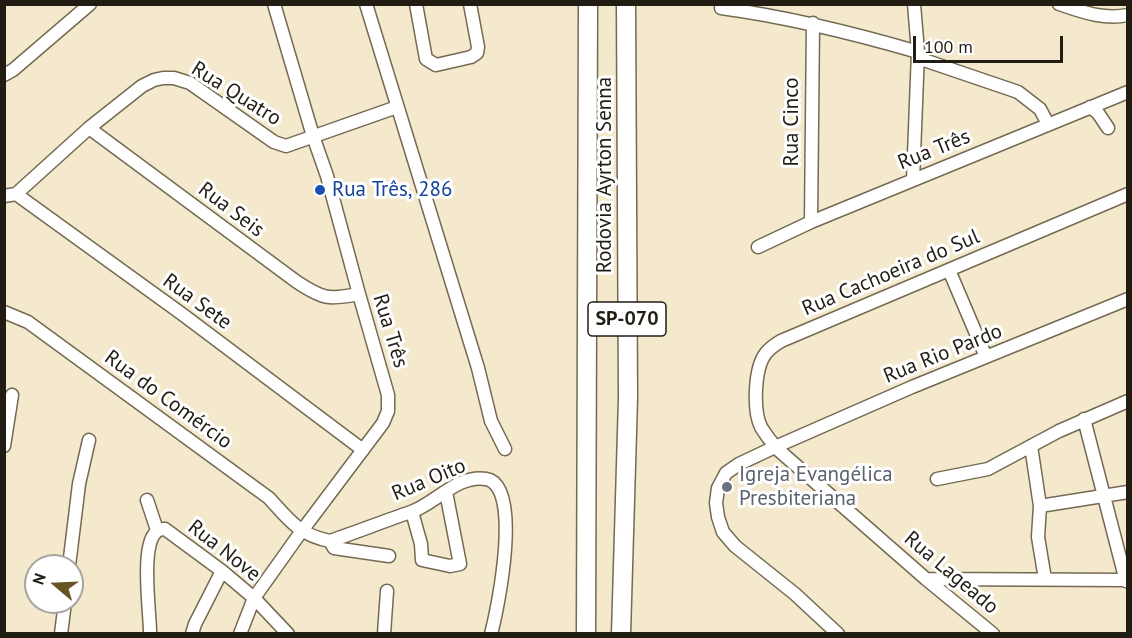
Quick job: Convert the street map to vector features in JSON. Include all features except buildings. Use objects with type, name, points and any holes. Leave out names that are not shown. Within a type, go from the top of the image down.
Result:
[{"type":"highway","name":"Rodovia Ayrton Senna","points":[[586,633],[588,4]]},
{"type":"highway","name":"Rodovia Ayrton Senna","points":[[621,633],[628,398],[626,4]]},
{"type":"street","points":[[4,75],[13,70],[90,4]]},
{"type":"street","name":"Rua Três","points":[[240,633],[254,598],[383,423],[388,411],[388,395],[327,176],[274,4]]},
{"type":"street","points":[[366,4],[478,368],[491,421],[505,449]]},
{"type":"street","points":[[416,4],[426,59],[436,65],[471,57],[477,53],[478,47],[470,4]]},
{"type":"street","points":[[913,180],[918,55],[914,4]]},
{"type":"street","points":[[1059,4],[1107,18],[1128,15]]},
{"type":"street","points":[[721,8],[813,23],[918,55],[1018,92],[1040,109],[1048,124]]},
{"type":"street","name":"Rua Cinco","points":[[811,222],[813,23]]},
{"type":"street","name":"Rua Quatro","points":[[10,195],[142,86],[153,80],[174,78],[190,83],[274,142],[286,146],[397,107]]},
{"type":"street","name":"Rua Três","points":[[758,247],[811,222],[1128,92]]},
{"type":"street","points":[[1090,107],[1098,113],[1108,128]]},
{"type":"street","name":"Rua Seis","points":[[90,128],[315,294],[334,299],[359,294]]},
{"type":"street","name":"Rua Cachoeira do Sul","points":[[775,447],[761,427],[756,405],[759,371],[765,354],[781,341],[1128,194]]},
{"type":"street","name":"Rua Sete","points":[[10,195],[182,314],[363,450]]},
{"type":"street","points":[[949,270],[986,357]]},
{"type":"street","name":"Rua Rio Pardo","points":[[838,633],[795,594],[735,546],[723,532],[716,502],[721,480],[726,473],[739,464],[775,447],[912,387],[1128,299]]},
{"type":"street","name":"Rua do Comércio","points":[[4,312],[28,322],[268,498],[301,532]]},
{"type":"street","points":[[4,446],[12,395]]},
{"type":"street","points":[[937,479],[987,469],[1084,419],[1128,401]]},
{"type":"street","points":[[926,579],[1127,580],[1084,419]]},
{"type":"street","points":[[71,554],[84,457],[89,440]]},
{"type":"street","name":"Rua Lageado","points":[[775,447],[926,579],[993,633]]},
{"type":"street","points":[[1029,447],[1040,506],[1038,537],[1045,579]]},
{"type":"street","name":"Rua Oito","points":[[330,541],[412,512],[459,484],[477,479],[486,479],[495,483],[505,505],[507,528],[499,597],[491,633]]},
{"type":"street","points":[[412,512],[421,544],[422,560],[450,567],[460,564],[446,492]]},
{"type":"street","points":[[1040,506],[1128,492]]},
{"type":"street","points":[[147,500],[157,530]]},
{"type":"street","name":"Rua Nove","points":[[150,633],[147,571],[151,546],[157,530],[165,530],[222,571],[254,598],[288,633]]},
{"type":"street","points":[[301,532],[330,541],[334,548],[389,556]]},
{"type":"street","points":[[192,633],[222,571]]},
{"type":"street","points":[[384,633],[387,591]]},
{"type":"street","points":[[61,633],[63,614]]},
{"type":"place","name":"Rua Três, 286","points":[[320,190]]},
{"type":"place","name":"Igreja Evangélica Presbiteriana","points":[[727,487]]}]
